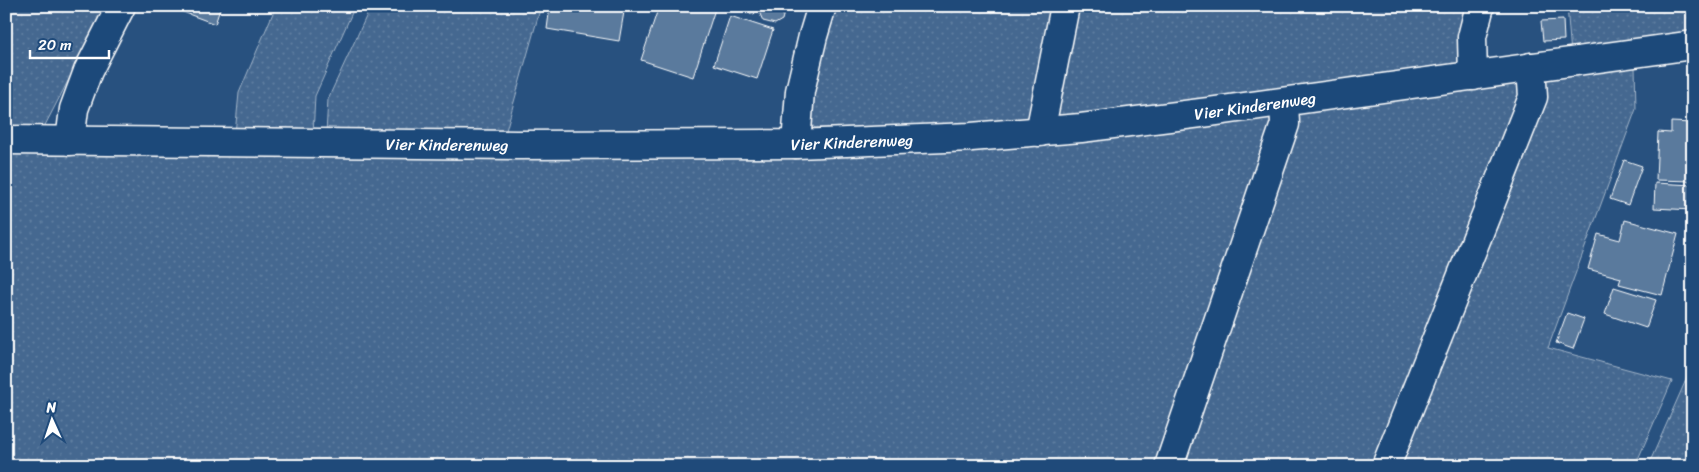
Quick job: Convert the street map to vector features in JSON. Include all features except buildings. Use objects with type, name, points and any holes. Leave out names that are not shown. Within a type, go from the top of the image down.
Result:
[{"type":"street","points":[[70,141],[74,109],[88,71],[121,6]]},
{"type":"street","points":[[796,144],[800,91],[822,6]]},
{"type":"street","points":[[1040,132],[1064,6]]},
{"type":"street","points":[[1473,76],[1472,37],[1480,6]]},
{"type":"street","name":"Vier Kinderenweg","points":[[6,140],[516,145],[796,144],[971,137],[1081,128],[1284,102],[1693,45]]},
{"type":"street","points":[[1386,466],[1533,97],[1531,67]]},
{"type":"street","points":[[1169,466],[1285,124],[1284,102]]},
{"type":"shaded area","points":[[6,6],[107,6],[42,131],[6,130]]},
{"type":"shaded area","points":[[276,6],[355,6],[315,96],[313,135],[235,134],[239,93]]},
{"type":"shaded area","points":[[371,6],[541,6],[505,134],[326,133],[328,99]]},
{"type":"shaded area","points":[[829,6],[1471,6],[1464,67],[1004,126],[815,128],[805,116]]},
{"type":"shaded area","points":[[1567,6],[1693,6],[1693,38],[1571,54]]},
{"type":"shaded area","points":[[1635,67],[1636,109],[1548,348],[1672,381],[1635,466],[1393,466],[1540,79]]},
{"type":"shaded area","points":[[1528,81],[1380,466],[1176,466],[1290,111]]},
{"type":"shaded area","points":[[1278,111],[1162,466],[6,466],[6,153],[475,158]]},
{"type":"shaded area","points":[[1693,364],[1693,466],[1648,466]]}]
